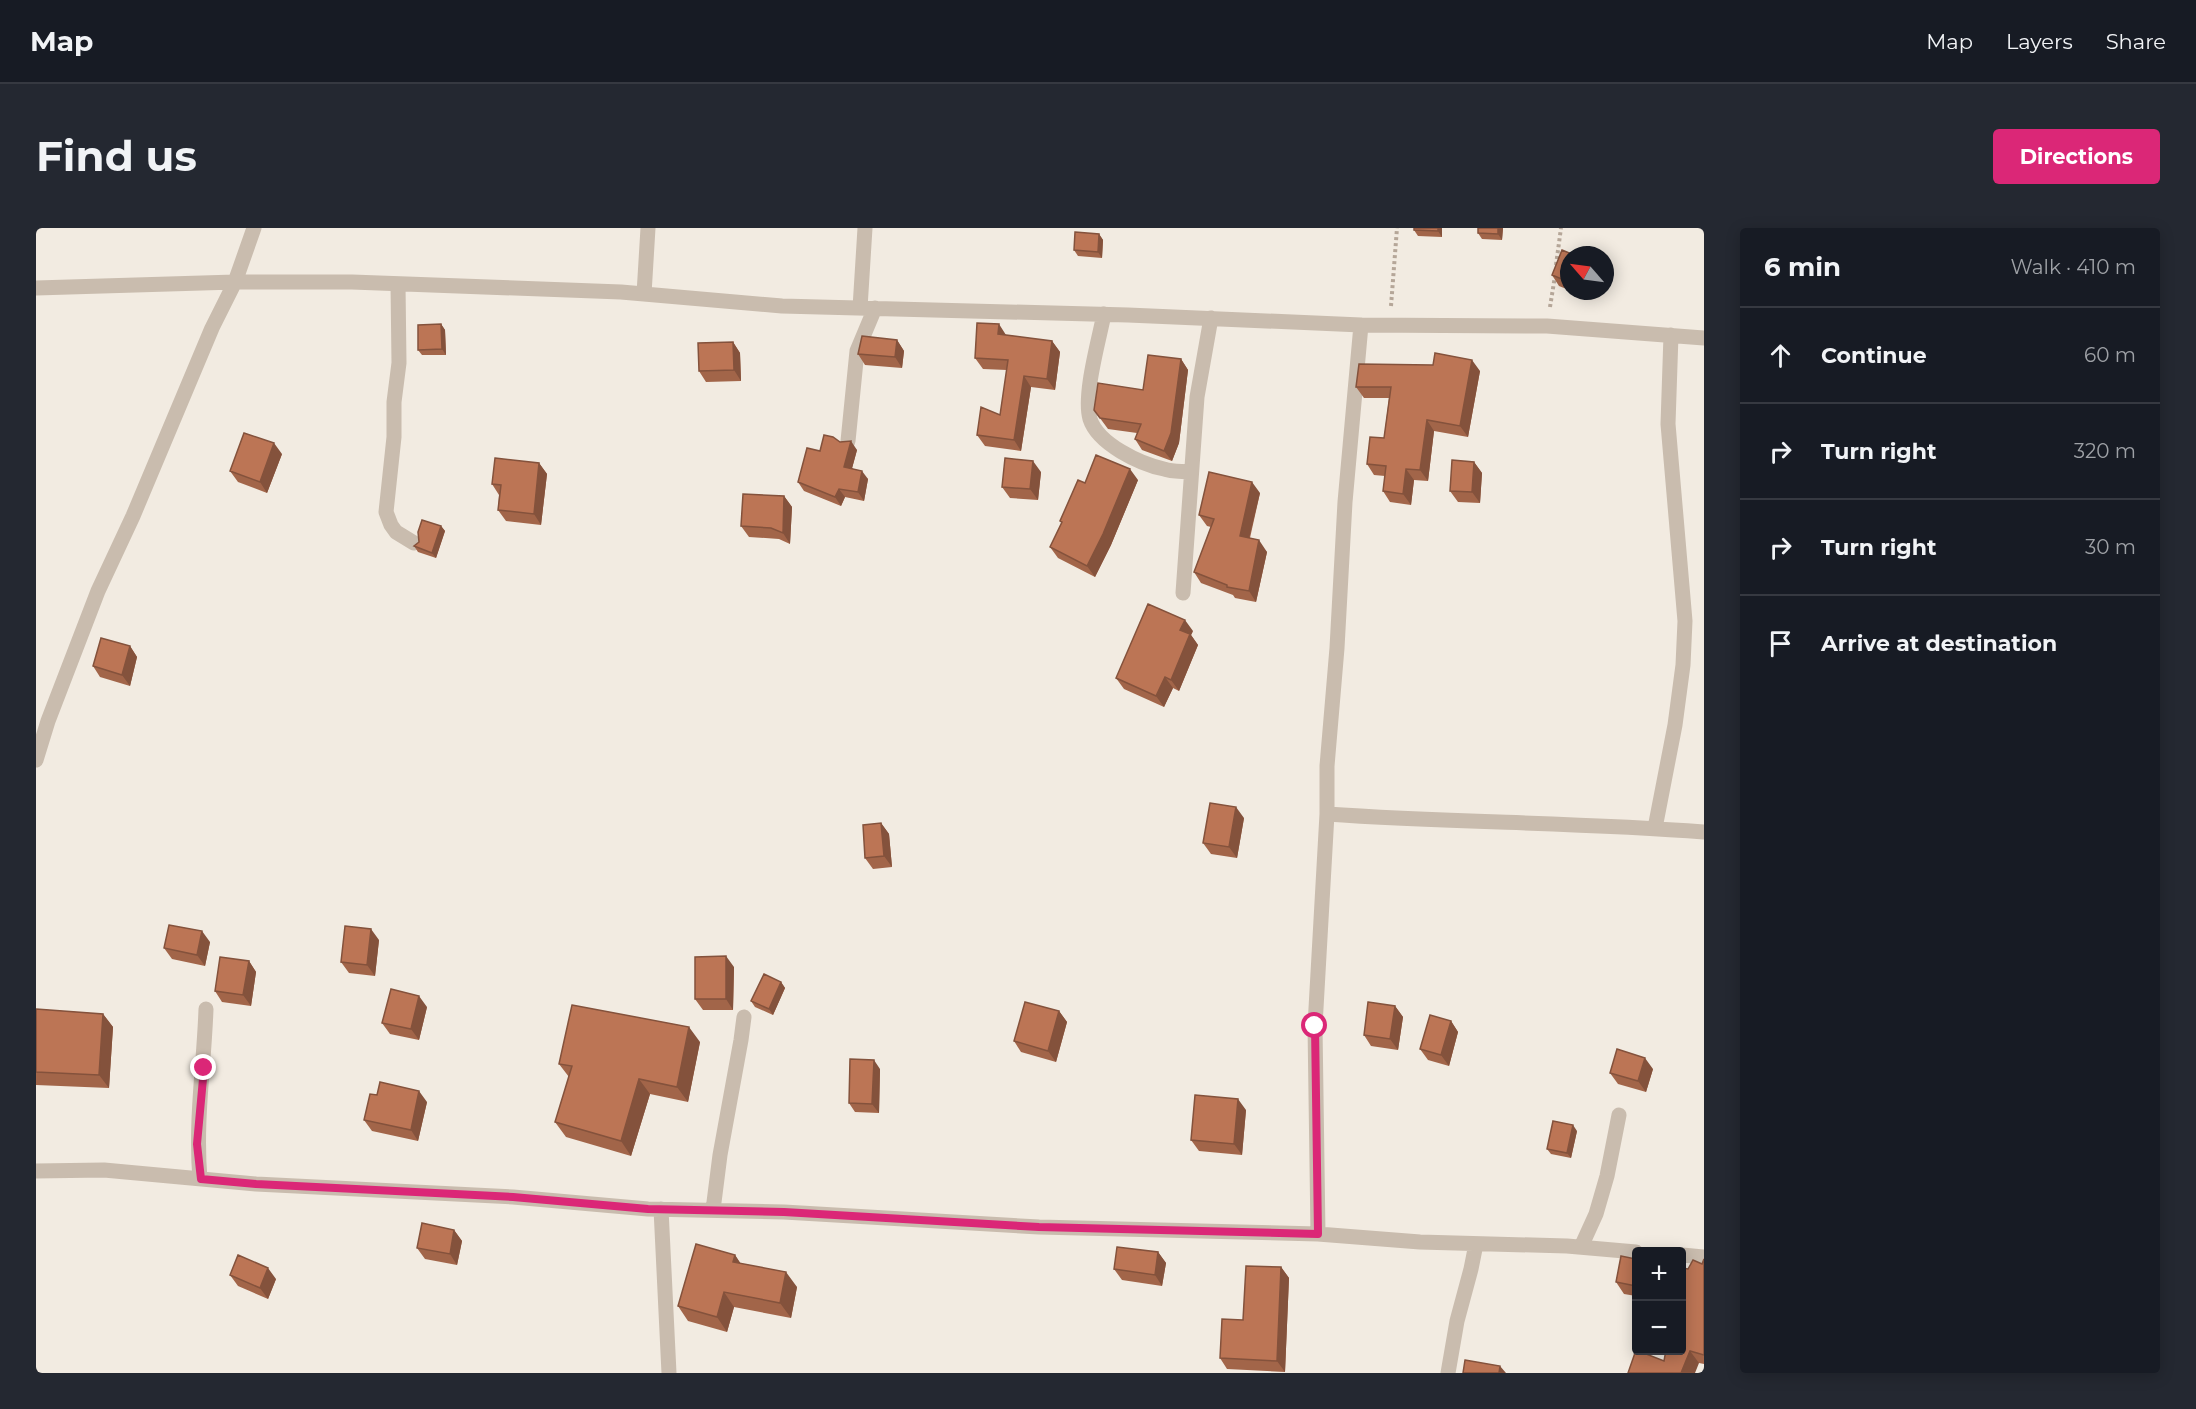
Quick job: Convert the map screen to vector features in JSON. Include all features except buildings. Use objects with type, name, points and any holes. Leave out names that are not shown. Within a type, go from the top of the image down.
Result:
[{"type":"street","points":[[36,760],[48,721],[98,591],[142,496],[212,328],[235,282],[254,228]]},
{"type":"street","points":[[644,294],[648,228]]},
{"type":"street","points":[[848,441],[857,351],[867,308],[865,228]]},
{"type":"street","points":[[36,288],[235,282],[352,282],[644,294],[782,306],[1104,314],[1361,325],[1547,326],[1704,338]]},
{"type":"street","points":[[398,284],[399,363],[386,512],[396,532],[414,543]]},
{"type":"street","points":[[1104,314],[1090,389],[1090,418],[1098,434],[1138,460],[1165,470],[1191,472]]},
{"type":"street","points":[[1183,593],[1197,398],[1211,318]]},
{"type":"street","points":[[1318,1234],[1315,1026],[1327,814],[1327,766],[1337,648],[1345,502],[1361,325]]},
{"type":"street","points":[[1655,828],[1675,725],[1683,665],[1684,610],[1668,424],[1671,335]]},
{"type":"street","points":[[1327,814],[1704,832]]},
{"type":"street","points":[[201,1179],[197,1144],[204,1068],[206,1009]]},
{"type":"street","points":[[713,1210],[744,1017]]},
{"type":"street","points":[[1581,1247],[1596,1214],[1604,1187],[1619,1115]]},
{"type":"street","points":[[36,1171],[104,1170],[256,1184],[513,1197],[661,1209],[784,1212],[1050,1227],[1318,1234],[1420,1242],[1581,1247],[1632,1252]]},
{"type":"street","points":[[661,1209],[669,1373]]},
{"type":"street","points":[[1448,1373],[1457,1321],[1476,1244]]},
{"type":"street","points":[[1686,1255],[1704,1257]]},
{"type":"path","points":[[1390,325],[1396,228]]},
{"type":"path","points":[[1547,326],[1561,228]]},
{"type":"route","points":[[204,1068],[197,1144],[201,1179],[256,1184],[513,1197],[648,1209],[784,1212],[1039,1227],[1318,1234],[1315,1026]]}]
